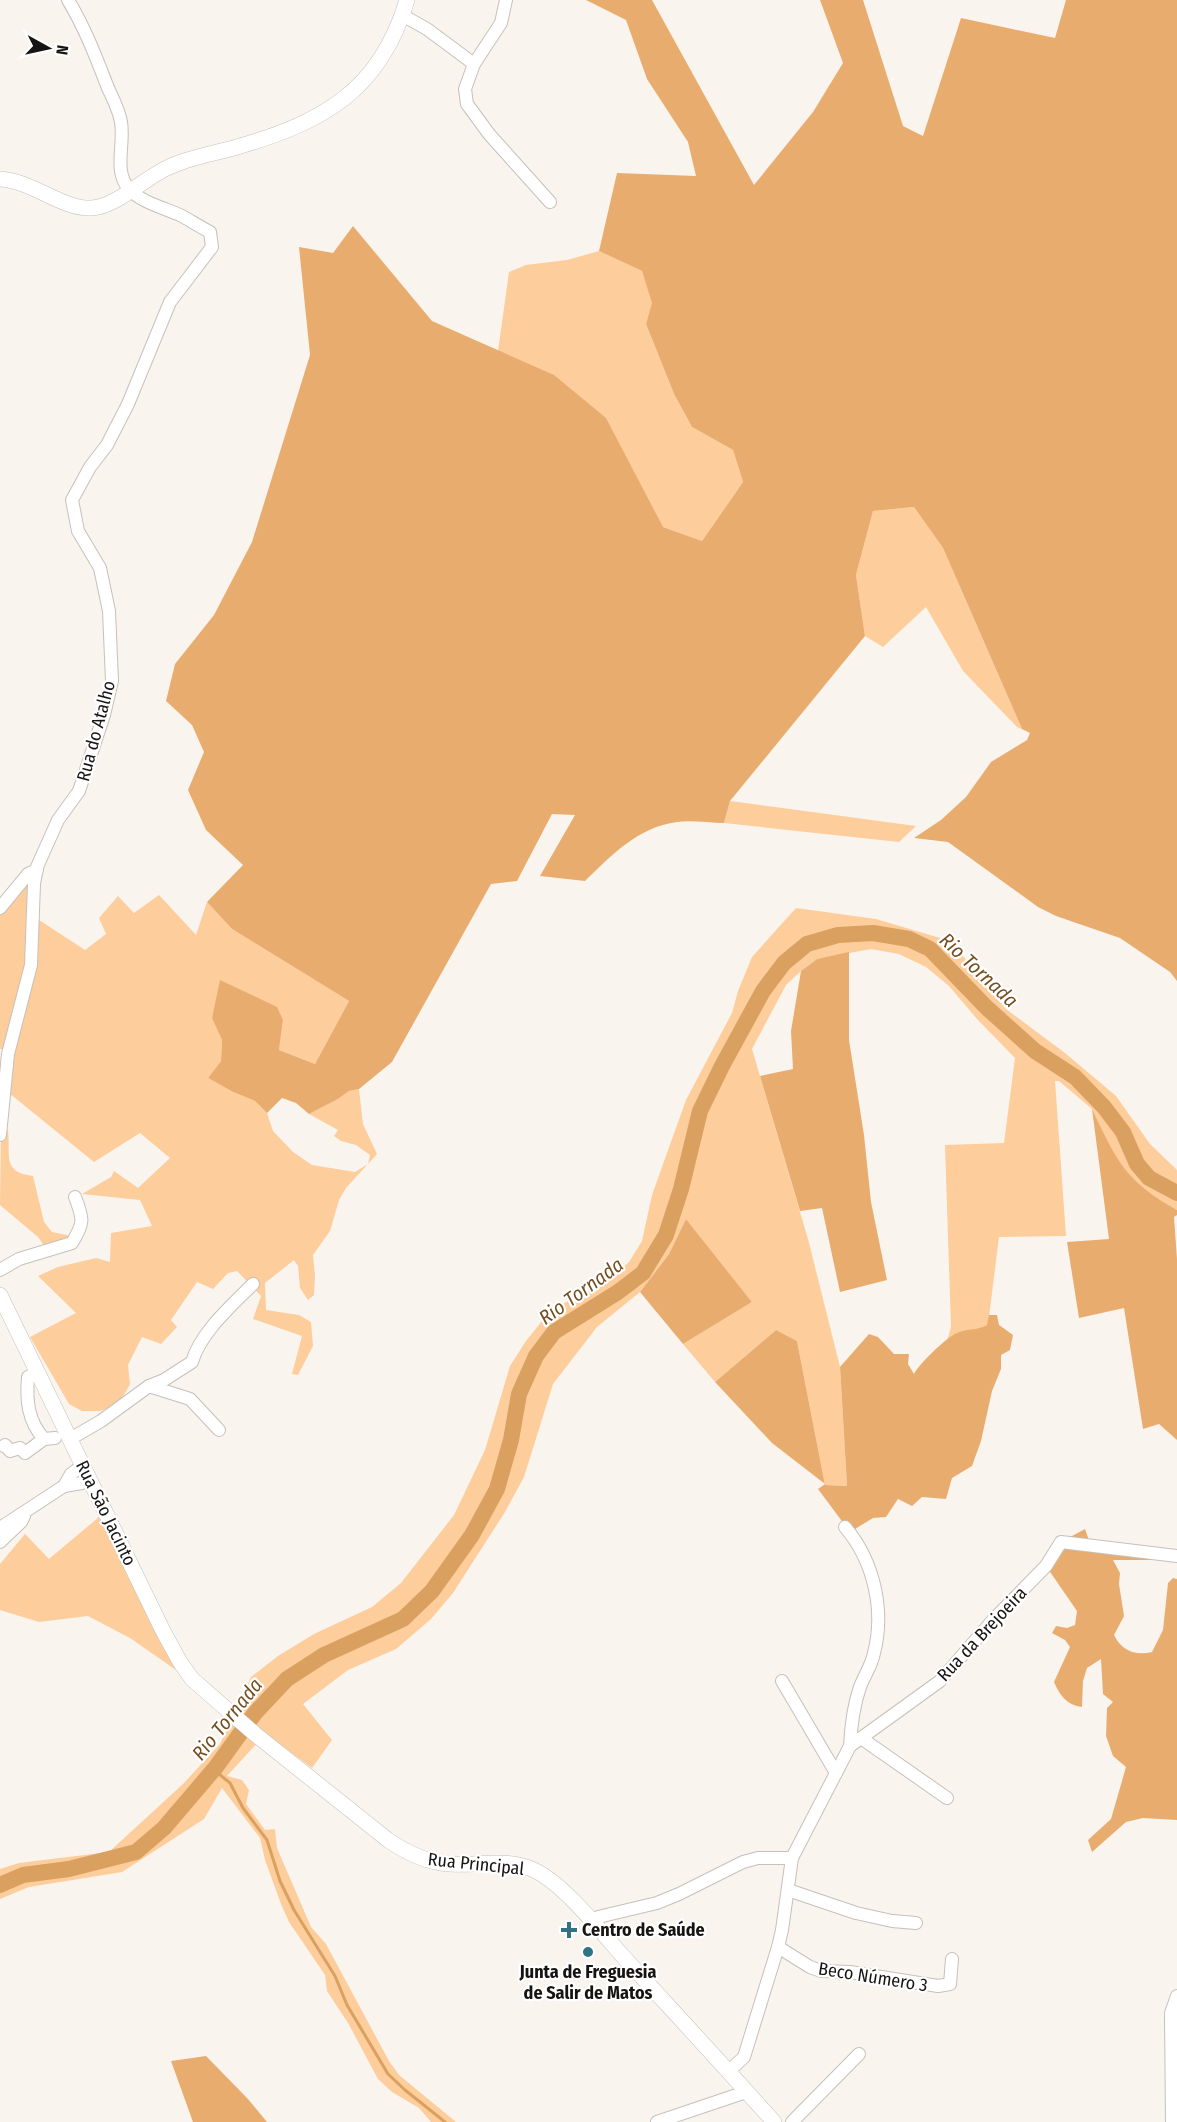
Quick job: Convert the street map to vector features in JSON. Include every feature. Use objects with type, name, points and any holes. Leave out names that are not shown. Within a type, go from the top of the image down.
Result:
[{"type":"main road","points":[[0,179],[26,184],[69,204],[89,208],[108,204],[177,164],[264,139],[304,123],[330,109],[357,87],[375,67],[390,45],[407,0]]},
{"type":"main road","name":"Rua São Jacinto","points":[[0,1295],[37,1372],[56,1438],[83,1466],[180,1662],[192,1679],[255,1734]]},
{"type":"main road","name":"Rua Principal","points":[[255,1734],[403,1850],[424,1860],[444,1864],[507,1863],[526,1867],[550,1881],[591,1922],[774,2122]]},
{"type":"street","points":[[68,0],[84,26],[121,120],[123,141],[120,159],[121,173],[130,190]]},
{"type":"street","points":[[506,0],[501,23],[474,64],[465,89],[467,104],[489,134],[550,202]]},
{"type":"street","points":[[402,15],[427,29],[474,64]]},
{"type":"street","name":"Rua do Atalho","points":[[0,1135],[2,1083],[31,965],[34,884],[37,870],[58,820],[79,791],[104,715],[112,681],[109,611],[100,568],[78,531],[72,500],[90,466],[107,445],[128,404],[170,302],[212,247],[210,232],[182,216],[145,200],[130,190]]},
{"type":"street","points":[[0,908],[28,874],[37,870]]},
{"type":"street","points":[[0,1270],[19,1259],[72,1244],[82,1227],[81,1213],[75,1197]]},
{"type":"street","points":[[4,1446],[10,1450],[20,1448],[25,1453],[101,1421],[149,1386],[164,1380],[192,1362],[204,1338],[253,1284]]},
{"type":"street","points":[[37,1372],[28,1377],[29,1414],[35,1429],[56,1438]]},
{"type":"street","points":[[149,1386],[190,1399],[219,1430]]},
{"type":"street","points":[[64,1486],[71,1474],[83,1466]]},
{"type":"street","points":[[0,1528],[64,1486],[90,1480]]},
{"type":"street","points":[[0,1542],[21,1522],[24,1517],[23,1512]]},
{"type":"street","points":[[845,1527],[867,1564],[878,1594],[878,1625],[874,1654],[860,1687],[852,1716],[850,1746]]},
{"type":"street","name":"Rua da Brejoeira","points":[[728,2072],[744,2057],[778,1947],[792,1858],[850,1746],[940,1681],[993,1620],[1046,1566],[1061,1542],[1177,1556]]},
{"type":"street","points":[[782,1681],[836,1773]]},
{"type":"street","points":[[861,1738],[947,1798]]},
{"type":"street","points":[[591,1922],[598,1917],[657,1903],[742,1862],[758,1858],[792,1858]]},
{"type":"street","points":[[788,1890],[856,1913],[892,1921],[916,1923]]},
{"type":"street","name":"Beco Número 3","points":[[778,1947],[810,1967],[821,1971],[850,1972],[930,1986],[950,1984],[952,1959]]},
{"type":"street","points":[[1172,2122],[1171,2013],[1177,1996]]},
{"type":"street","points":[[792,2122],[858,2054]]},
{"type":"street","points":[[657,2122],[746,2091]]},
{"type":"shaded area","points":[[586,0],[652,0],[754,185],[813,112],[843,63],[820,0],[863,0],[903,126],[923,136],[961,18],[1055,38],[1066,0],[1177,0],[1177,981],[1170,972],[1120,938],[1056,916],[1038,907],[948,842],[914,838],[941,820],[966,797],[991,762],[1027,740],[1030,733],[1022,729],[943,548],[914,507],[873,511],[856,575],[865,636],[730,801],[724,823],[683,821],[650,830],[626,844],[585,881],[540,876],[575,815],[552,814],[517,881],[491,884],[392,1062],[359,1089],[349,1091],[309,1114],[296,1103],[282,1098],[267,1113],[255,1101],[208,1078],[221,1061],[222,1040],[212,1018],[220,980],[277,1007],[283,1020],[279,1050],[315,1064],[349,1001],[232,929],[207,902],[243,865],[206,830],[188,790],[204,752],[192,725],[166,701],[175,664],[214,615],[252,542],[310,355],[299,247],[333,253],[353,226],[432,321],[554,375],[606,418],[663,527],[702,541],[743,482],[733,450],[692,427],[674,394],[646,324],[652,303],[642,271],[599,251],[617,173],[696,176],[688,142],[647,79],[626,20]]},
{"type":"shaded area","points":[[599,251],[642,271],[653,303],[646,324],[674,394],[692,427],[733,450],[743,482],[702,541],[663,527],[498,351],[509,272],[526,265],[567,260]]},
{"type":"shaded area","points":[[914,507],[943,548],[1022,729],[1030,733],[1017,727],[963,671],[926,607],[883,647],[865,636],[856,575],[873,511]]},
{"type":"shaded area","points":[[730,801],[916,826],[899,842],[724,823]]},
{"type":"shaded area","points":[[28,874],[33,916],[85,950],[106,934],[99,918],[118,896],[134,913],[159,895],[196,935],[207,902],[232,929],[349,1001],[315,1064],[279,1050],[283,1020],[212,1017],[222,1040],[221,1061],[208,1078],[255,1101],[267,1113],[273,1131],[293,1152],[312,1165],[355,1172],[368,1164],[346,1188],[339,1200],[330,1231],[313,1255],[314,1295],[308,1300],[300,1288],[298,1266],[294,1260],[265,1283],[266,1310],[299,1315],[311,1322],[313,1346],[298,1375],[292,1374],[302,1336],[253,1319],[261,1296],[237,1271],[228,1273],[213,1289],[197,1282],[171,1320],[177,1327],[161,1344],[142,1337],[128,1365],[130,1384],[124,1395],[116,1404],[101,1411],[82,1411],[69,1404],[30,1337],[76,1313],[38,1276],[58,1267],[96,1258],[110,1262],[111,1233],[152,1226],[140,1200],[82,1194],[111,1177],[114,1171],[138,1188],[170,1158],[140,1133],[94,1162],[4,1089],[9,1049],[0,1049],[0,908]]},
{"type":"shaded area","points":[[796,908],[876,919],[940,938],[958,949],[986,987],[1006,1009],[1065,1053],[1116,1096],[1150,1144],[1177,1170],[1177,1210],[1154,1198],[1136,1183],[1112,1153],[1092,1109],[1059,1081],[1055,1081],[1066,1236],[999,1237],[988,1325],[978,1330],[963,1332],[947,1341],[951,1327],[945,1145],[1004,1143],[1015,1058],[949,986],[926,967],[899,954],[871,949],[817,959],[786,985],[752,1049],[808,1239],[840,1367],[847,1486],[825,1485],[797,1341],[776,1330],[715,1382],[683,1344],[752,1302],[686,1219],[669,1254],[640,1292],[597,1327],[553,1384],[524,1477],[505,1512],[453,1593],[431,1619],[396,1649],[348,1670],[303,1704],[332,1740],[312,1768],[236,1712],[251,1677],[278,1656],[314,1634],[372,1607],[401,1583],[454,1515],[485,1450],[510,1366],[526,1341],[550,1311],[612,1277],[629,1262],[642,1241],[652,1195],[686,1100],[732,1013],[752,957]]},
{"type":"shaded area","points":[[849,952],[849,1040],[864,1135],[871,1202],[887,1280],[840,1292],[822,1208],[800,1211],[760,1076],[793,1069],[791,1031],[801,971],[817,959]]},
{"type":"shaded area","points":[[359,1089],[363,1124],[377,1154],[368,1164],[370,1155],[356,1145],[341,1141],[334,1136],[338,1130],[309,1114],[349,1091]]},
{"type":"shaded area","points":[[1092,1109],[1124,1168],[1146,1190],[1177,1210],[1177,1215],[1174,1217],[1177,1259],[1177,1440],[1159,1424],[1143,1429],[1124,1308],[1079,1318],[1067,1242],[1109,1239]]},
{"type":"shaded area","points":[[1,1126],[8,1131],[12,1166],[16,1171],[33,1176],[44,1222],[52,1232],[76,1237],[47,1250],[38,1237],[0,1205]]},
{"type":"shaded area","points":[[686,1219],[752,1302],[683,1344],[640,1292],[669,1254]]},
{"type":"shaded area","points":[[989,1315],[997,1315],[999,1325],[1013,1335],[1010,1350],[1001,1355],[1001,1369],[992,1391],[981,1441],[972,1466],[952,1478],[946,1499],[922,1497],[912,1506],[898,1499],[886,1517],[873,1518],[850,1532],[818,1489],[825,1484],[847,1486],[840,1367],[869,1334],[878,1337],[894,1354],[909,1354],[908,1364],[914,1374],[939,1346],[951,1337],[959,1332],[983,1327],[987,1325]]},
{"type":"shaded area","points":[[776,1330],[797,1341],[825,1484],[772,1443],[715,1382]]},
{"type":"shaded area","points":[[99,1517],[176,1670],[130,1638],[88,1616],[39,1622],[0,1610],[0,1564],[25,1534],[49,1559]]},
{"type":"shaded area","points":[[1085,1529],[1092,1549],[1161,1560],[1113,1560],[1120,1573],[1119,1584],[1124,1616],[1114,1635],[1121,1645],[1130,1651],[1152,1652],[1163,1630],[1168,1583],[1173,1578],[1177,1579],[1177,1820],[1143,1818],[1126,1822],[1092,1852],[1088,1840],[1111,1819],[1126,1767],[1113,1756],[1106,1736],[1107,1708],[1113,1702],[1103,1694],[1101,1659],[1087,1668],[1083,1681],[1082,1707],[1065,1699],[1054,1682],[1070,1647],[1065,1640],[1052,1633],[1056,1626],[1067,1628],[1075,1625],[1077,1611],[1046,1566],[1061,1542]]},
{"type":"shaded area","points":[[231,1720],[258,1742],[227,1776],[242,1780],[249,1790],[246,1804],[265,1830],[275,1829],[277,1848],[311,1927],[326,1944],[389,2061],[399,2075],[456,2122],[431,2122],[419,2108],[392,2092],[378,2079],[348,2023],[327,1991],[325,1975],[289,1922],[265,1860],[260,1838],[222,1788],[204,1819],[122,1872],[29,1887],[0,1899],[0,1869],[19,1863],[109,1852],[183,1784],[220,1744]]},
{"type":"shaded area","points":[[206,2056],[267,2122],[193,2122],[171,2061]]},
{"type":"waterway","name":"Rio Tornada","points":[[0,1885],[23,1875],[69,1869],[136,1852],[164,1828],[216,1767],[255,1713],[287,1679],[324,1655],[403,1619],[432,1591],[472,1535],[497,1489],[511,1440],[519,1394],[536,1356],[554,1332],[618,1292],[643,1273],[666,1235],[681,1189],[700,1111],[722,1066],[763,991],[784,963],[807,944],[838,935],[873,933],[909,939],[930,949],[987,1008],[1035,1051],[1075,1077],[1104,1107],[1123,1132],[1137,1164],[1149,1178],[1177,1193]]},
{"type":"waterway","points":[[214,1770],[230,1783],[243,1808],[267,1840],[280,1881],[294,1910],[335,1976],[347,2005],[388,2074],[445,2122]]},
{"type":"place","name":"Centro de Saúde","points":[[569,1930]]},
{"type":"place","name":"Junta de Freguesia de Salir de Matos","points":[[588,1952]]}]
